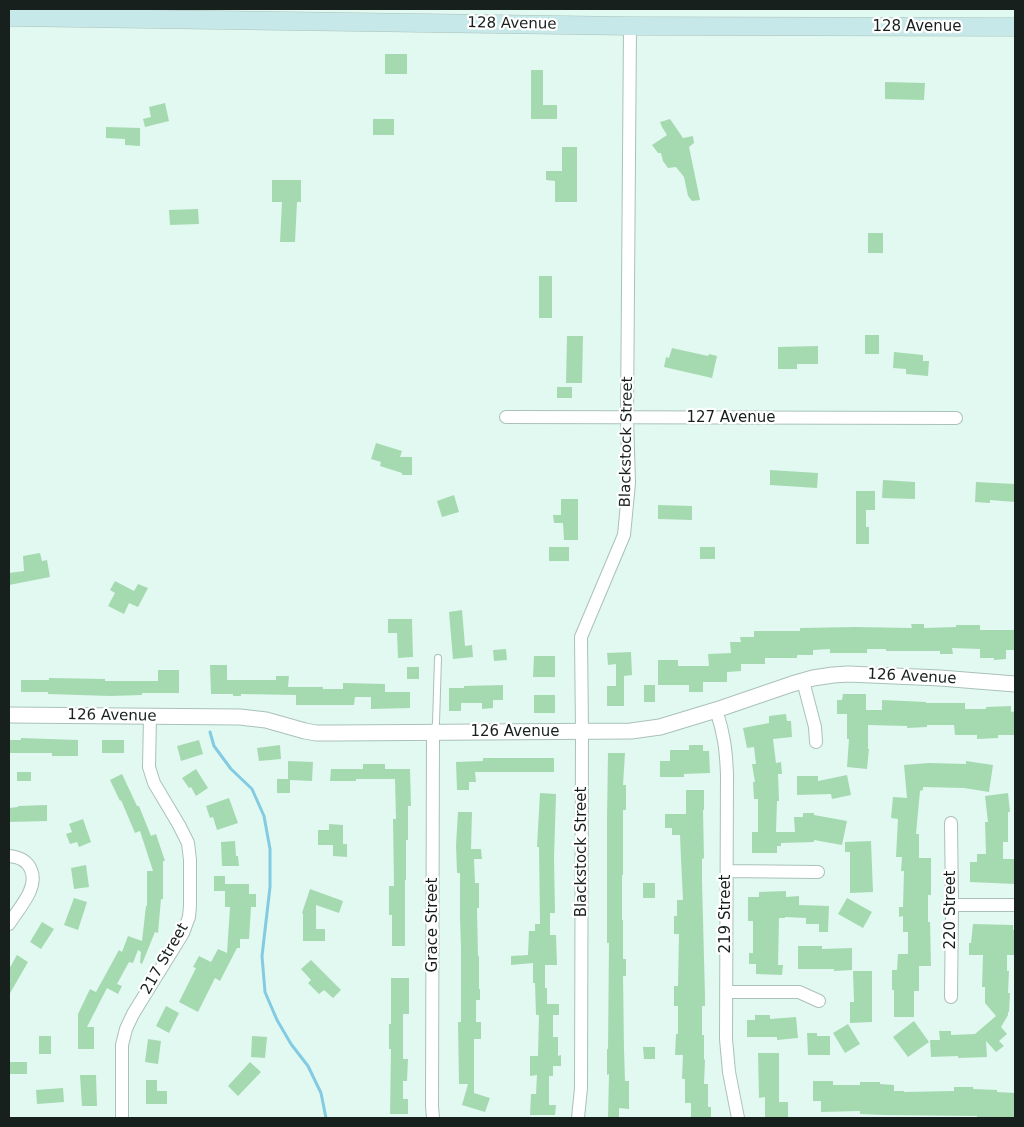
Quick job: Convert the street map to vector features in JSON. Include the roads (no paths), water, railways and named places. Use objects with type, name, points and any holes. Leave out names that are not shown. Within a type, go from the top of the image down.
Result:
[{"type":"main road","name":"128 Avenue","points":[[9,17],[630,26],[1015,27]]},
{"type":"street","name":"Blackstock Street","points":[[578,1118],[581,1088],[581,637],[624,535],[629,482],[630,26]]},
{"type":"street","name":"127 Avenue","points":[[506,417],[956,418]]},
{"type":"street","name":"126 Avenue","points":[[9,715],[255,718],[316,733],[631,731],[660,727],[803,681],[833,675],[940,678],[1015,684]]},
{"type":"street","points":[[803,681],[815,727],[816,742]]},
{"type":"street","name":"219 Street","points":[[716,710],[723,730],[727,758],[727,1055],[738,1118]]},
{"type":"street","name":"217 Street","points":[[122,1118],[122,1045],[126,1029],[133,1014],[184,934],[190,906],[188,843],[150,774],[148,760],[150,716]]},
{"type":"street","name":"Grace Street","points":[[433,732],[433,1118]]},
{"type":"street","name":"220 Street","points":[[950,997],[951,823]]},
{"type":"street","points":[[9,856],[22,859],[27,863],[34,881],[30,892],[9,924]]},
{"type":"street","points":[[726,871],[818,872]]},
{"type":"street","points":[[952,905],[1015,905]]},
{"type":"street","points":[[726,992],[799,992],[820,1001]]},
{"type":"lane","points":[[433,732],[436,723],[438,658]]},
{"type":"waterway","points":[[210,732],[214,746],[231,769],[252,789],[264,816],[270,849],[270,887],[262,956],[265,992],[277,1020],[291,1044],[308,1066],[321,1093],[326,1118]]}]
